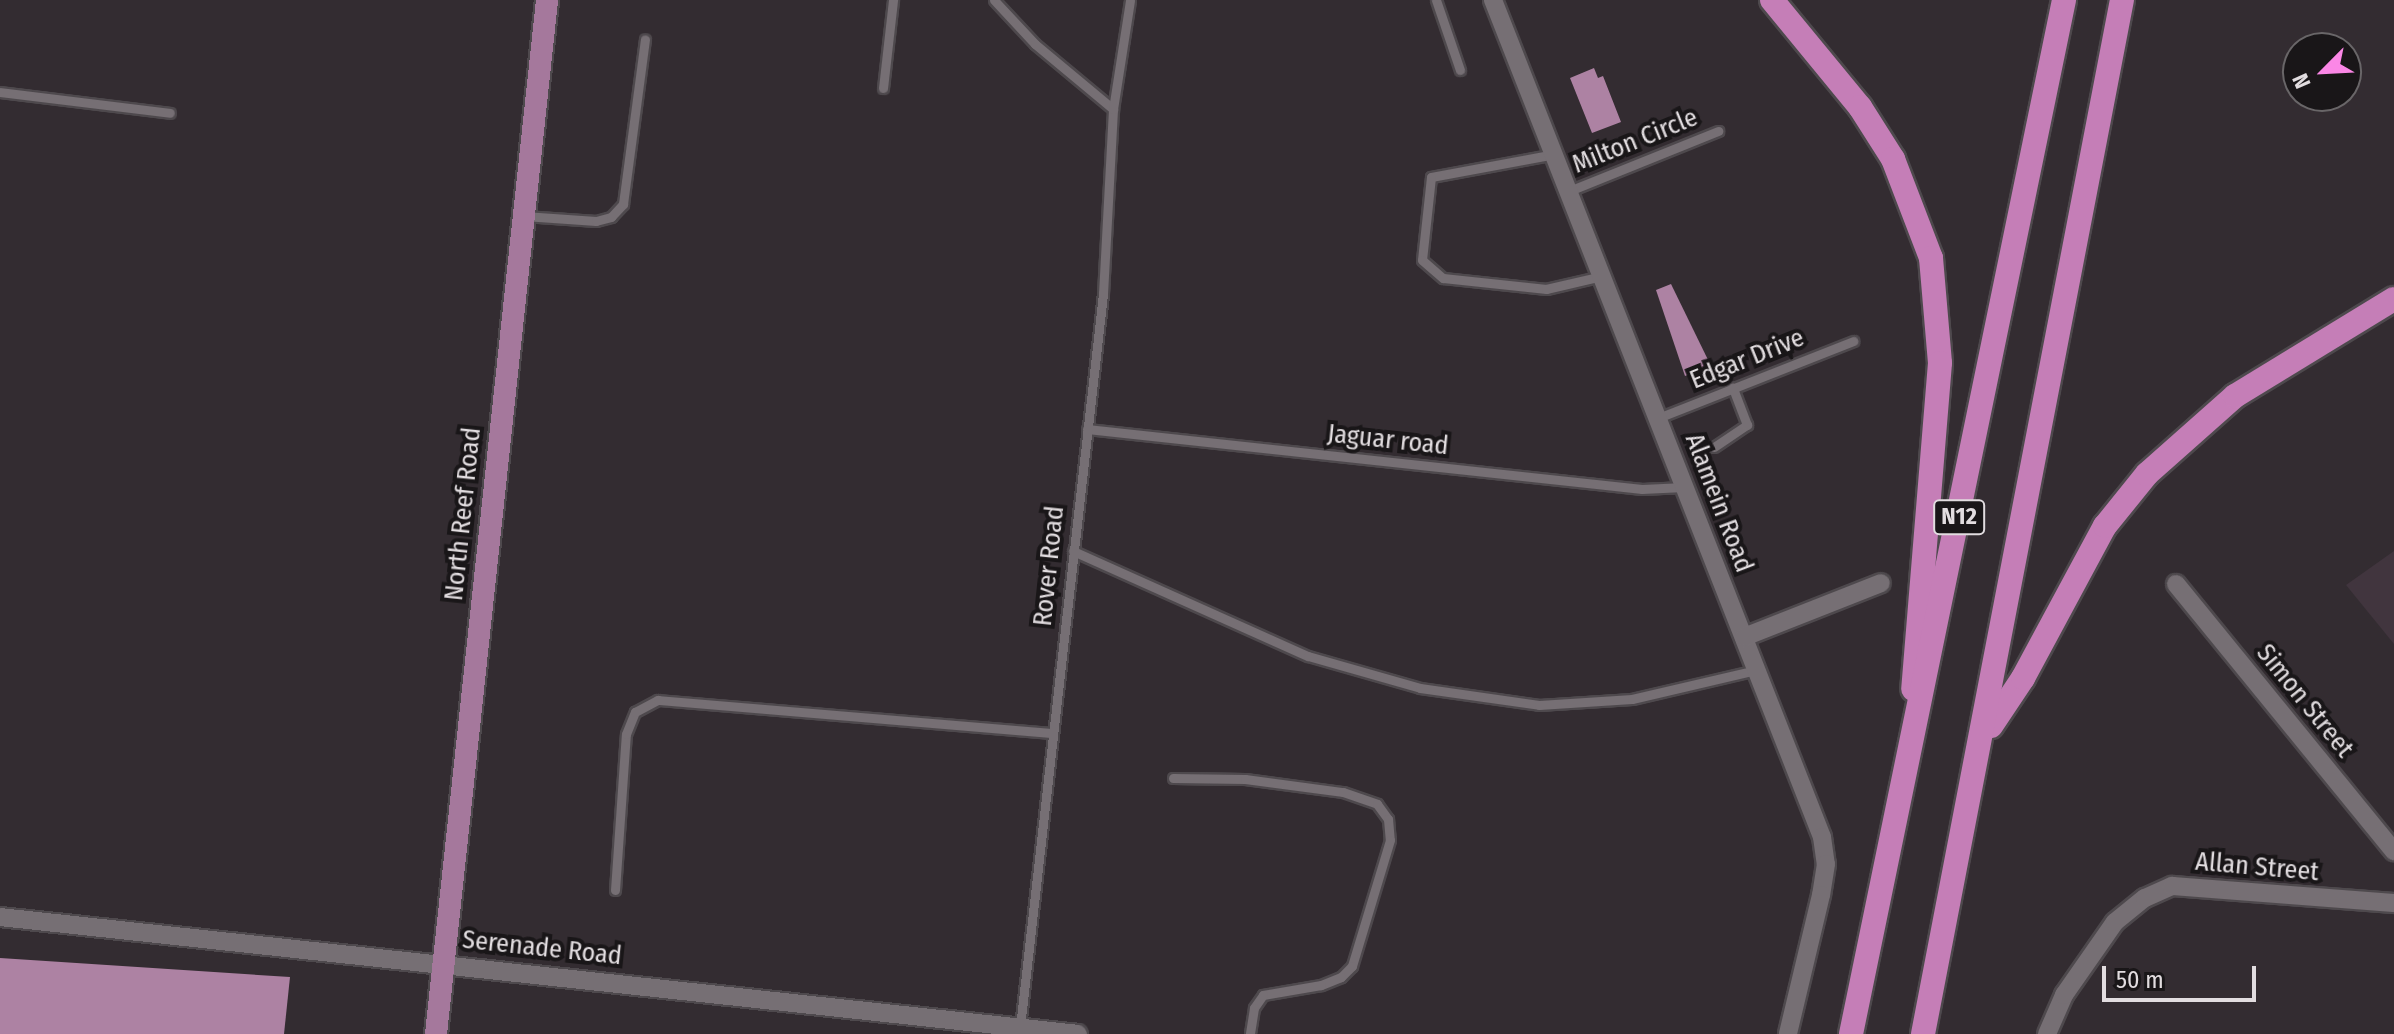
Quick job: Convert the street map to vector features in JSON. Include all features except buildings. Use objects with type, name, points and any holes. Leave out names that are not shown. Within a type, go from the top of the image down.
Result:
[{"type":"highway","points":[[1772,0],[1860,107],[1893,159],[1931,258],[1940,363],[1913,670],[1917,727]]},
{"type":"highway","name":"N12","points":[[1851,1034],[1917,727],[2064,0]]},
{"type":"highway","name":"N12","points":[[1923,1034],[1985,736],[2122,0]]},
{"type":"highway","points":[[1985,736],[2023,678],[2105,526],[2147,474],[2235,396],[2394,299]]},
{"type":"main road","name":"North Reef Road","points":[[436,1034],[547,0]]},
{"type":"street","name":"Alamein Road","points":[[1493,0],[1812,809],[1826,864],[1788,1034]]},
{"type":"street","points":[[1744,637],[1881,583]]},
{"type":"street","name":"Simon Street","points":[[2176,584],[2394,851]]},
{"type":"street","name":"Allan Street","points":[[2047,1034],[2064,995],[2115,922],[2145,898],[2172,886],[2394,903]]},
{"type":"street","name":"Serenade Road","points":[[0,917],[1078,1034]]},
{"type":"lane","points":[[883,88],[893,0]]},
{"type":"lane","points":[[994,0],[1035,44],[1113,109]]},
{"type":"lane","name":"Rover Road","points":[[1020,1027],[1103,294],[1113,109],[1130,0]]},
{"type":"lane","points":[[1436,0],[1460,70]]},
{"type":"lane","points":[[524,216],[596,221],[611,217],[623,204],[645,39]]},
{"type":"lane","points":[[0,92],[170,113]]},
{"type":"lane","name":"Milton Circle","points":[[1569,191],[1718,131]]},
{"type":"lane","points":[[1555,154],[1431,177],[1422,260],[1443,278],[1546,289],[1602,276]]},
{"type":"lane","name":"Edgar Drive","points":[[1658,418],[1853,341]]},
{"type":"lane","points":[[1714,447],[1747,425],[1733,388]]},
{"type":"lane","name":"Jaguar road","points":[[1087,429],[1642,489],[1684,486]]},
{"type":"lane","points":[[1073,551],[1308,656],[1420,688],[1539,705],[1632,699],[1757,670]]},
{"type":"lane","points":[[615,890],[626,734],[635,712],[658,700],[1053,733]]},
{"type":"lane","points":[[1173,778],[1245,779],[1343,792],[1377,804],[1388,819],[1390,840],[1352,966],[1341,977],[1321,985],[1263,995],[1254,1008],[1250,1034]]},
{"type":"shaded area","points":[[2394,551],[2394,644],[2346,585]]}]
